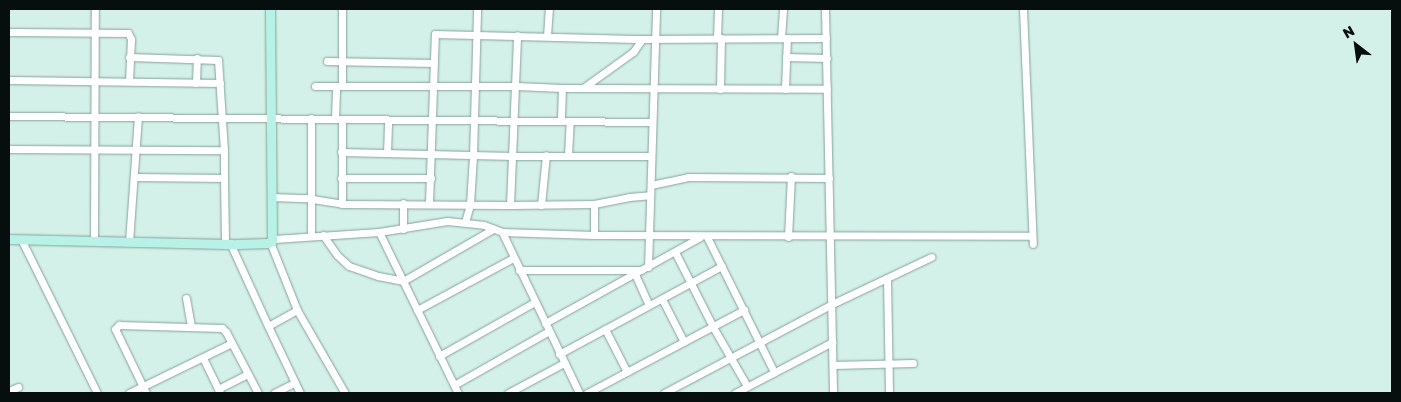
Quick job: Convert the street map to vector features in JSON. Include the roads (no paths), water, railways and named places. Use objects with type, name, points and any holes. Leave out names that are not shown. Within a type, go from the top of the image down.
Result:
[{"type":"main road","points":[[9,239],[227,243],[272,241],[270,9]]},
{"type":"street","points":[[94,9],[94,241]]},
{"type":"street","points":[[342,9],[343,61],[339,86],[338,119],[342,204]]},
{"type":"street","points":[[465,222],[470,204],[475,121],[477,9]]},
{"type":"street","points":[[547,36],[549,9]]},
{"type":"street","points":[[646,268],[649,236],[656,9]]},
{"type":"street","points":[[718,9],[720,89]]},
{"type":"street","points":[[783,9],[786,57],[785,89]]},
{"type":"street","points":[[825,9],[833,393]]},
{"type":"street","points":[[345,393],[297,310],[272,241],[311,236],[379,232],[447,222],[465,222],[502,232],[594,235],[704,237],[831,236],[1033,240],[1023,9]]},
{"type":"street","points":[[9,32],[128,33],[131,38],[129,81]]},
{"type":"street","points":[[429,203],[435,34],[642,39],[826,38]]},
{"type":"street","points":[[510,206],[514,156],[517,36]]},
{"type":"street","points":[[583,88],[633,52],[642,39]]},
{"type":"street","points":[[129,57],[218,60],[224,150],[227,243],[300,393]]},
{"type":"street","points":[[786,57],[826,58]]},
{"type":"street","points":[[196,83],[197,58]]},
{"type":"street","points":[[327,61],[434,62]]},
{"type":"street","points":[[9,80],[220,83]]},
{"type":"street","points":[[315,86],[827,89]]},
{"type":"street","points":[[561,120],[562,88]]},
{"type":"street","points":[[9,116],[652,122]]},
{"type":"street","points":[[129,242],[138,116]]},
{"type":"street","points":[[311,118],[311,236]]},
{"type":"street","points":[[387,152],[388,120]]},
{"type":"street","points":[[568,155],[570,121]]},
{"type":"street","points":[[9,149],[224,150]]},
{"type":"street","points":[[341,152],[473,156],[651,156]]},
{"type":"street","points":[[542,205],[546,155]]},
{"type":"street","points":[[134,176],[224,178]]},
{"type":"street","points":[[650,184],[688,177],[791,176],[829,178]]},
{"type":"street","points":[[788,237],[791,176]]},
{"type":"street","points":[[341,178],[431,178]]},
{"type":"street","points":[[272,197],[310,199],[342,204],[429,203],[510,206],[594,204],[650,195]]},
{"type":"street","points":[[403,203],[403,229]]},
{"type":"street","points":[[594,204],[594,235]]},
{"type":"street","points":[[323,235],[349,266],[378,276],[403,281],[494,229]]},
{"type":"street","points":[[379,232],[458,393]]},
{"type":"street","points":[[502,232],[579,393]]},
{"type":"street","points":[[545,323],[704,237]]},
{"type":"street","points":[[704,237],[722,266],[774,372]]},
{"type":"street","points":[[21,239],[94,392]]},
{"type":"street","points":[[675,252],[730,358],[741,391],[832,342]]},
{"type":"street","points":[[664,393],[759,341],[931,257]]},
{"type":"street","points":[[417,310],[513,258]]},
{"type":"street","points":[[559,354],[692,284],[722,266]]},
{"type":"street","points":[[519,270],[646,268]]},
{"type":"street","points":[[635,274],[649,306]]},
{"type":"street","points":[[887,278],[890,364],[889,393]]},
{"type":"street","points":[[186,298],[191,326]]},
{"type":"street","points":[[662,300],[684,342]]},
{"type":"street","points":[[439,356],[535,302]]},
{"type":"street","points":[[268,326],[297,310]]},
{"type":"street","points":[[586,393],[744,310]]},
{"type":"street","points":[[144,390],[114,327],[119,324],[222,328],[258,393]]},
{"type":"street","points":[[605,329],[627,372]]},
{"type":"street","points":[[454,385],[549,331]]},
{"type":"street","points":[[130,393],[144,390],[232,343]]},
{"type":"street","points":[[203,358],[219,391],[247,374]]},
{"type":"street","points":[[510,393],[564,363]]},
{"type":"street","points":[[832,366],[913,364]]},
{"type":"street","points":[[274,393],[294,383]]},
{"type":"street","points":[[9,391],[18,387]]}]
